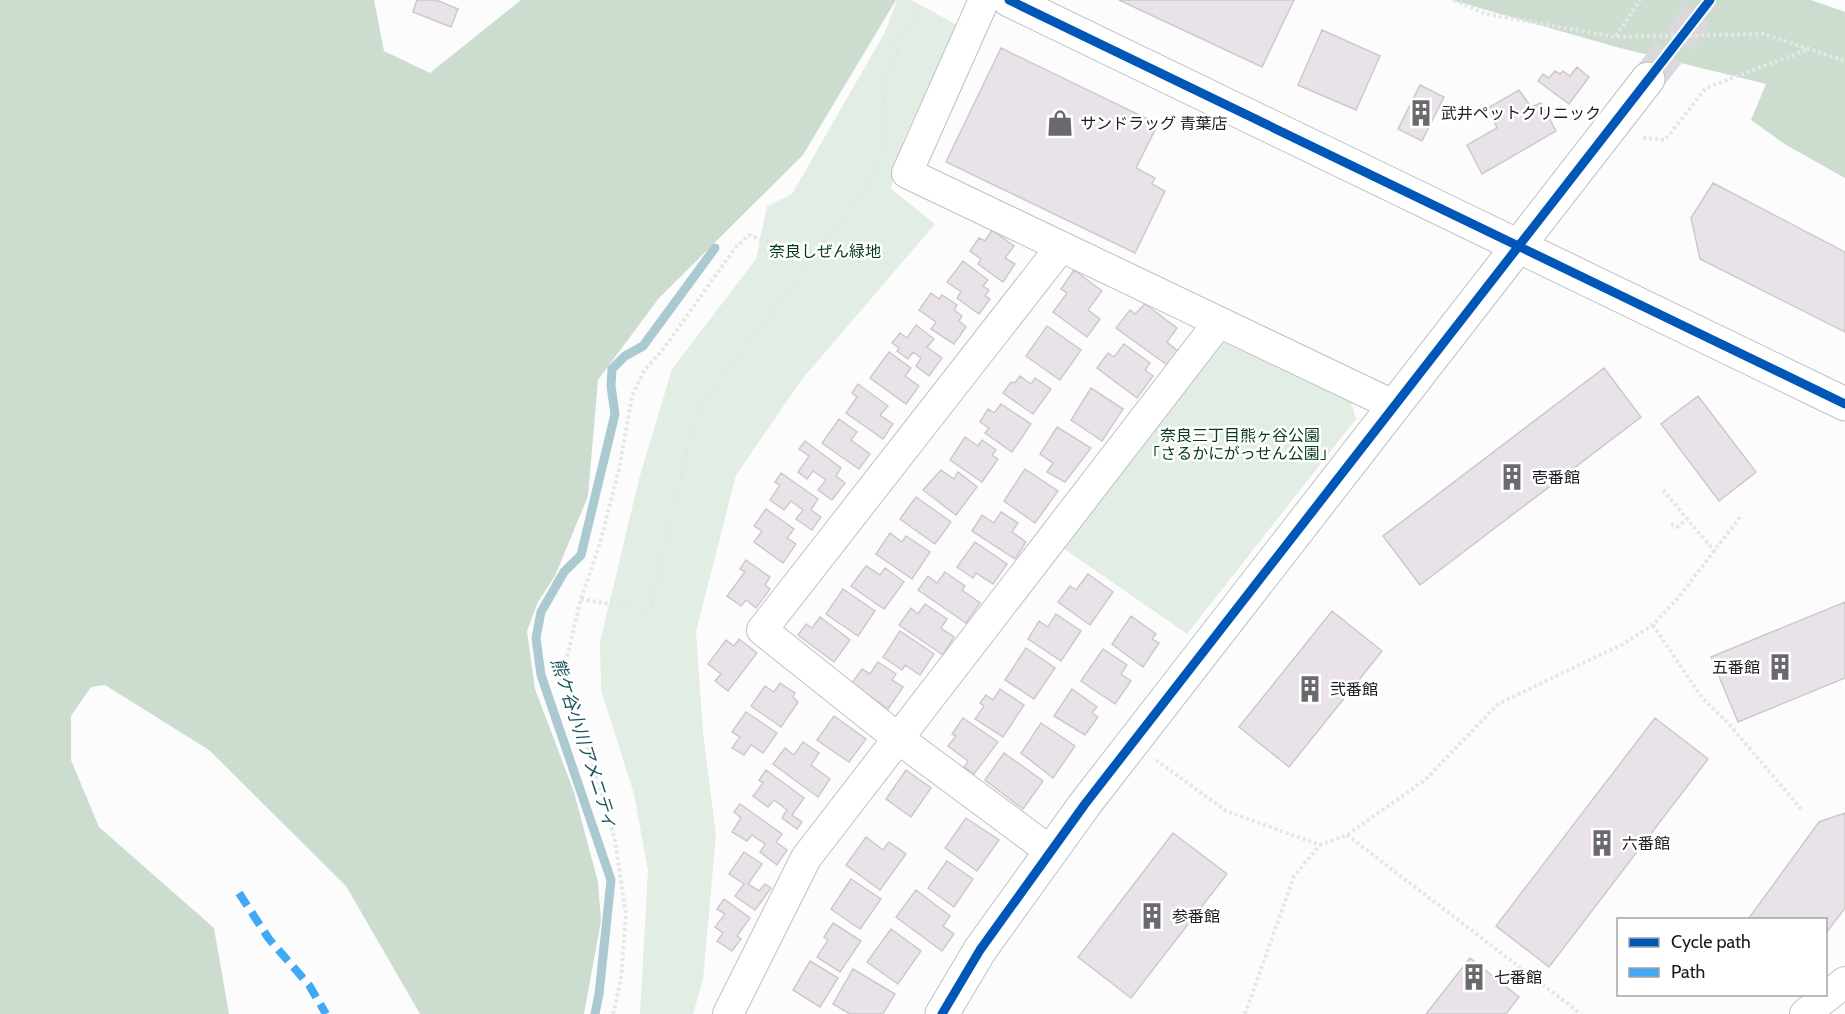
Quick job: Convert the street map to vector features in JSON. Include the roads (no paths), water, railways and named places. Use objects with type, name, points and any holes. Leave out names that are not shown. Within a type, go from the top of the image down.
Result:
[{"type":"street","points":[[984,0],[907,173],[1395,406]]},
{"type":"street","points":[[1009,0],[1845,404]]},
{"type":"street","points":[[942,1014],[980,950],[1050,851],[1648,79]]},
{"type":"street","points":[[1050,851],[899,739],[762,630],[1061,247]]},
{"type":"street","points":[[728,1014],[806,858],[1219,322]]},
{"type":"street","points":[[1805,1014],[1845,982]]},
{"type":"waterway","name":"熊ケ谷小川アメニティ","points":[[595,1014],[611,880],[541,675],[536,638],[541,612],[564,572],[581,555],[615,414],[611,386],[612,369],[625,356],[643,346],[715,248]]},
{"type":"tunnel","points":[[1648,79],[1710,0]]},
{"type":"place","name":"武井ペットクリニック","points":[[1421,113]]},
{"type":"place","name":"サンドラッグ 青葉店","points":[[1060,123]]},
{"type":"place","name":"壱番館","points":[[1512,477]]},
{"type":"place","name":"五番館","points":[[1780,667]]},
{"type":"place","name":"弐番館","points":[[1310,689]]},
{"type":"place","name":"六番館","points":[[1602,843]]},
{"type":"place","name":"参番館","points":[[1152,916]]},
{"type":"place","name":"七番館","points":[[1474,977]]},
{"type":"park label","name":"奈良しぜん緑地","points":[[825,251]]},
{"type":"park label","name":"奈良三丁目熊ヶ谷公園 「さるかにがっせん公園」","points":[[1240,444]]}]
